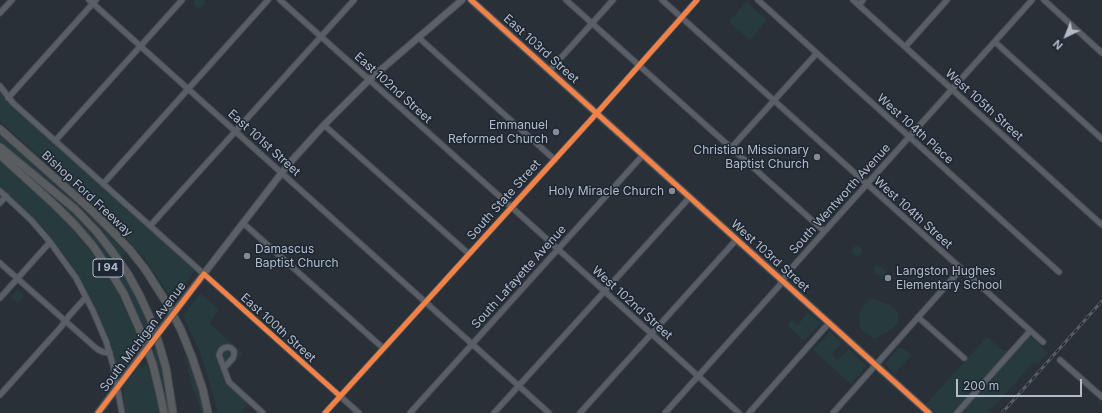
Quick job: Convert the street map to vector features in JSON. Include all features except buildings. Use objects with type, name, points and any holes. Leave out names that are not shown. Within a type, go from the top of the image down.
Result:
[{"type":"highway","name":"Bishop Ford Freeway","points":[[0,129],[90,209],[130,250],[156,285],[181,330],[192,356],[203,390],[208,413]]},
{"type":"highway","points":[[0,147],[75,209],[97,232],[128,274],[151,320],[160,347],[166,368],[173,413]]},
{"type":"highway","name":"I 94","points":[[0,155],[75,225],[92,246],[124,294],[143,337],[153,365],[164,413]]},
{"type":"highway","points":[[192,356],[202,372],[213,413]]},
{"type":"main road","name":"South Michigan Avenue","points":[[98,413],[281,172],[324,125],[369,80],[462,0]]},
{"type":"main road","name":"East 103rd Street","points":[[471,0],[597,113]]},
{"type":"main road","name":"West 103rd Street","points":[[597,113],[929,413]]},
{"type":"street","points":[[0,13],[12,0]]},
{"type":"street","points":[[56,141],[182,0]]},
{"type":"street","points":[[103,184],[268,0]]},
{"type":"street","name":"East 102nd Street","points":[[280,0],[511,207]]},
{"type":"street","points":[[150,226],[354,0]]},
{"type":"street","points":[[566,0],[824,231]]},
{"type":"street","points":[[550,70],[613,0]]},
{"type":"street","name":"West 104th Street","points":[[662,0],[1043,342]]},
{"type":"street","name":"South State Street","points":[[324,413],[597,113],[697,0]]},
{"type":"street","name":"West 104th Place","points":[[758,0],[1059,272]]},
{"type":"street","name":"West 105th Street","points":[[853,0],[1102,225]]},
{"type":"street","points":[[859,5],[864,0]]},
{"type":"street","points":[[905,47],[947,0]]},
{"type":"street","name":"South Wentworth Avenue","points":[[664,413],[773,292],[785,275],[824,231],[1032,0]]},
{"type":"street","points":[[1044,0],[1102,53]]},
{"type":"street","points":[[8,98],[93,1]]},
{"type":"street","name":"East 101st Street","points":[[93,1],[188,89],[549,413]]},
{"type":"street","points":[[418,37],[554,160]]},
{"type":"street","points":[[995,42],[1102,139]]},
{"type":"street","points":[[731,148],[817,53]]},
{"type":"street","name":"East 100th Street","points":[[0,86],[8,98],[359,413]]},
{"type":"street","points":[[324,125],[469,254]]},
{"type":"street","name":"South Lafayette Avenue","points":[[410,413],[644,155]]},
{"type":"street","points":[[0,191],[31,220],[50,242],[76,278],[106,341],[118,386],[122,413]]},
{"type":"street","points":[[0,203],[6,196]]},
{"type":"street","points":[[494,413],[690,197]]},
{"type":"street","name":"West 102nd Street","points":[[511,207],[739,413]]},
{"type":"street","points":[[243,223],[383,348]]},
{"type":"street","points":[[580,413],[737,239]]},
{"type":"street","points":[[0,298],[50,242]]},
{"type":"street","points":[[0,263],[97,349],[110,353]]},
{"type":"street","points":[[834,413],[961,269]]},
{"type":"street","points":[[0,395],[86,297]]},
{"type":"street","points":[[918,317],[964,358]]},
{"type":"street","points":[[749,413],[829,323]]},
{"type":"street","points":[[957,413],[1030,331]]},
{"type":"street","points":[[97,349],[106,341]]},
{"type":"street","points":[[1060,360],[1102,397]]},
{"type":"street","points":[[225,367],[230,382],[263,413]]},
{"type":"green space","points":[[195,0],[203,0],[206,2],[199,9],[193,3]]},
{"type":"green space","points":[[746,2],[767,20],[750,40],[729,22]]},
{"type":"green space","points":[[0,91],[6,101],[19,113],[195,271],[175,298],[176,301],[174,303],[147,262],[115,225],[0,121]]},
{"type":"green space","points":[[0,135],[92,217],[126,253],[121,257],[83,211],[0,142]]},
{"type":"green space","points":[[0,161],[68,224],[95,257],[118,293],[142,346],[140,348],[138,346],[132,354],[135,357],[122,372],[118,370],[108,335],[79,277],[63,253],[43,228],[0,187]]},
{"type":"green space","points":[[53,195],[84,224],[109,253],[139,300],[151,330],[146,332],[134,305],[106,258]]},
{"type":"green space","points":[[857,246],[862,251],[857,256],[852,251]]},
{"type":"green space","points":[[878,265],[881,267],[886,272],[886,276],[882,277],[875,273],[873,269]]},
{"type":"green space","points":[[18,289],[24,296],[18,303],[11,297]]},
{"type":"green space","points":[[200,293],[219,309],[211,320],[211,325],[243,353],[228,371],[229,366],[237,356],[235,349],[231,345],[225,344],[219,349],[217,357],[227,382],[249,403],[241,413],[218,413],[200,352],[183,316]]},
{"type":"green space","points":[[874,299],[890,305],[898,313],[898,323],[892,329],[875,339],[861,329],[859,317],[860,311],[864,305],[869,300]]},
{"type":"green space","points":[[808,312],[821,323],[804,341],[787,325],[792,320],[798,325]]},
{"type":"green space","points":[[830,332],[842,343],[832,354],[838,360],[849,349],[867,366],[851,384],[813,350]]},
{"type":"green space","points":[[1030,336],[1048,353],[1037,364],[1034,362],[988,413],[936,413],[926,404],[987,337],[1002,350],[1014,353]]},
{"type":"green space","points":[[157,345],[168,398],[169,413],[153,350]]},
{"type":"green space","points":[[900,346],[912,355],[895,373],[885,364]]},
{"type":"green space","points":[[227,349],[232,355],[225,363],[222,353]]},
{"type":"green space","points":[[187,355],[201,397],[204,413],[201,413],[195,391],[193,390],[191,381],[192,378],[190,377],[187,369],[188,366],[186,365],[184,356]]},
{"type":"green space","points":[[147,363],[159,413],[126,413],[123,393],[124,386],[140,365],[143,368]]},
{"type":"railway","points":[[1002,413],[1102,301]]},
{"type":"cycle path","points":[[471,0],[929,413]]},
{"type":"cycle path","points":[[325,413],[597,113],[697,0]]},
{"type":"cycle path","points":[[98,413],[204,274],[340,396]]},
{"type":"place","name":"Emmanuel Reformed Church","points":[[556,132]]},
{"type":"place","name":"Christian Missionary Baptist Church","points":[[817,157]]},
{"type":"place","name":"Holy Miracle Church","points":[[672,191]]},
{"type":"place","name":"Damascus Baptist Church","points":[[247,256]]},
{"type":"place","name":"Langston Hughes Elementary School","points":[[888,278]]}]
